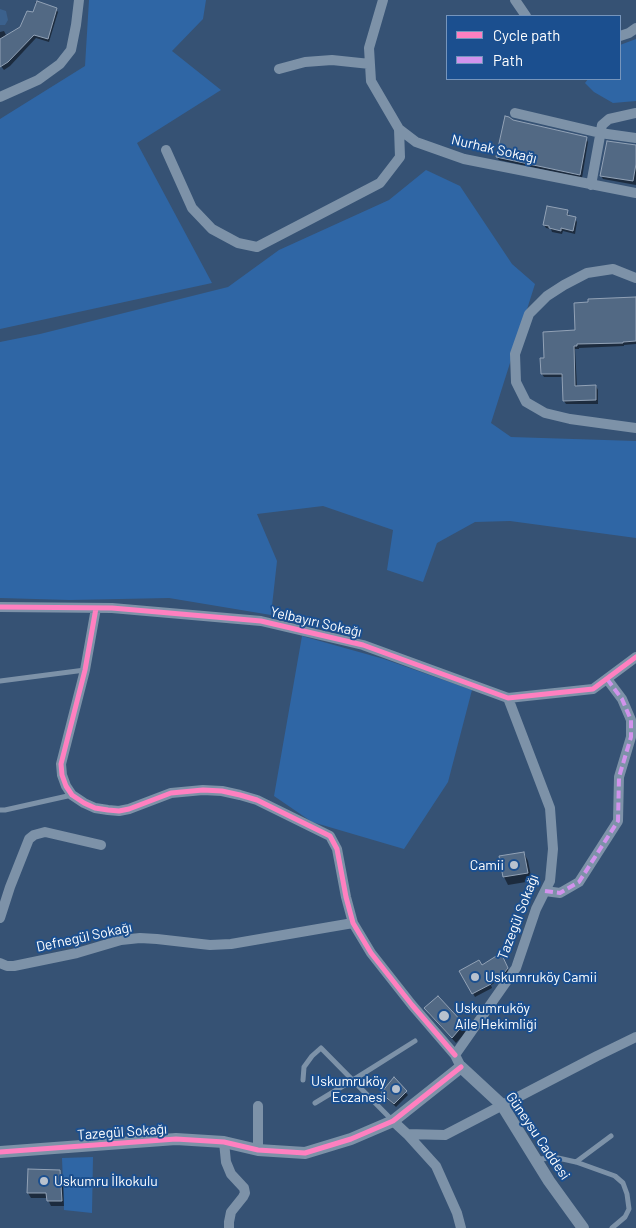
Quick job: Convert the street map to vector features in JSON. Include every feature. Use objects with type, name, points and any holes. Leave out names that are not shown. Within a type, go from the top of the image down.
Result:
[{"type":"street","points":[[0,97],[38,80],[60,64],[71,50],[79,0]]},
{"type":"street","name":"Nurhak Sokağı","points":[[384,0],[369,48],[371,81],[399,129],[416,142],[464,159],[636,193]]},
{"type":"street","points":[[515,0],[525,15]]},
{"type":"street","points":[[621,36],[636,28]]},
{"type":"street","points":[[279,69],[305,62],[332,60],[370,64]]},
{"type":"street","points":[[515,113],[600,133],[636,138]]},
{"type":"street","points":[[591,185],[602,125],[609,119],[636,113]]},
{"type":"street","points":[[166,150],[192,208],[212,229],[238,243],[258,248],[380,183],[400,157],[399,129]]},
{"type":"street","points":[[636,278],[613,269],[587,273],[564,285],[547,296],[529,314],[515,354],[516,382],[526,402],[545,413],[570,419],[636,428]]},
{"type":"street","name":"Yelbayırı Sokağı","points":[[0,607],[112,608],[261,621],[363,645],[508,698],[593,689],[636,656]]},
{"type":"street","points":[[96,608],[85,670],[61,764],[62,775],[72,795],[95,808],[119,811],[171,793],[203,790],[222,792],[256,800],[330,836],[337,849],[353,923],[371,953],[455,1055],[461,1067]]},
{"type":"street","points":[[545,891],[560,893],[579,882],[618,821],[619,777],[631,737],[631,720],[622,699],[607,678]]},
{"type":"street","name":"Tazegül Sokağı","points":[[455,1055],[516,968],[536,909],[550,881],[553,849],[550,808],[508,698]]},
{"type":"street","points":[[0,918],[10,886],[29,838],[34,834],[45,832],[102,844]]},
{"type":"street","name":"Defnegül Sokağı","points":[[0,963],[6,966],[14,966],[76,953],[121,940],[140,938],[210,945],[230,944],[353,923]]},
{"type":"street","points":[[407,1134],[445,1135],[636,1036]]},
{"type":"street","name":"Tazegül Sokağı","points":[[0,1152],[176,1139],[224,1142],[258,1150],[305,1153],[351,1139],[393,1121],[461,1067]]},
{"type":"street","name":"Güneysu Caddesi","points":[[461,1067],[502,1105],[549,1181],[583,1228]]},
{"type":"street","points":[[258,1106],[258,1150]]},
{"type":"street","points":[[393,1121],[436,1166],[461,1228]]},
{"type":"street","points":[[224,1142],[226,1162],[231,1174],[244,1188],[245,1193],[231,1212],[230,1228]]},
{"type":"lane","points":[[0,681],[85,670]]},
{"type":"lane","points":[[0,810],[72,795]]},
{"type":"lane","points":[[315,1103],[414,1041]]},
{"type":"lane","points":[[303,1080],[304,1066],[321,1048],[393,1121]]},
{"type":"lane","points":[[576,1162],[610,1136]]},
{"type":"lane","points":[[536,1159],[558,1158],[576,1162],[615,1176],[623,1183],[629,1209],[625,1217],[612,1228]]},
{"type":"shaded area","points":[[89,0],[206,0],[203,19],[172,51],[221,90],[137,143],[212,283],[0,329],[0,119],[85,66]]},
{"type":"shaded area","points":[[0,9],[6,11],[8,20],[5,25],[0,25]]},
{"type":"shaded area","points":[[636,39],[636,101],[613,103],[594,92],[585,83],[587,80],[621,80],[621,45]]},
{"type":"shaded area","points":[[426,170],[460,186],[512,264],[535,284],[491,423],[511,437],[636,441],[636,538],[510,521],[475,522],[437,543],[423,582],[387,570],[393,530],[323,506],[257,514],[277,561],[271,615],[169,598],[70,600],[0,598],[0,342],[40,334],[228,287],[279,250],[389,200]]},
{"type":"shaded area","points":[[302,636],[384,659],[472,690],[448,782],[404,849],[312,822],[274,796]]},
{"type":"shaded area","points":[[93,1157],[92,1213],[64,1210],[62,1158]]},
{"type":"building","points":[[37,1],[57,8],[48,39],[34,35],[8,62],[0,67],[0,39],[20,27],[27,11],[33,12]]},
{"type":"building","points":[[505,116],[513,120],[587,137],[580,175],[496,157]]},
{"type":"building","points":[[607,141],[636,145],[636,164],[633,181],[600,176]]},
{"type":"building","points":[[547,206],[568,210],[567,215],[576,217],[573,231],[561,228],[561,231],[543,225]]},
{"type":"building","points":[[636,297],[636,341],[577,344],[577,346],[574,346],[575,386],[596,385],[596,400],[563,401],[562,374],[541,374],[540,358],[544,358],[543,332],[575,330],[574,303],[588,302],[588,299]]},
{"type":"building","name":"Camii","points":[[524,852],[528,873],[503,877],[499,856]]},
{"type":"building","points":[[501,953],[508,968],[504,973],[490,981],[491,984],[472,994],[459,971],[479,960],[482,965]]},
{"type":"building","name":"Uskumruköy Aile Hekimliği","points":[[438,996],[464,1024],[452,1038],[424,1008]]},
{"type":"building","points":[[394,1077],[407,1091],[394,1104],[381,1093]]},
{"type":"building","name":"Uskumru İlkokulu","points":[[28,1169],[60,1170],[62,1201],[47,1201],[46,1193],[27,1193]]},
{"type":"marked path","points":[[545,891],[560,893],[579,882],[618,821],[619,777],[631,737],[631,720],[622,699],[607,679]]},
{"type":"cycle path","points":[[0,607],[112,608],[261,621],[363,645],[508,698],[593,689],[636,657]]},
{"type":"cycle path","points":[[96,608],[85,670],[61,764],[62,775],[72,795],[95,808],[119,811],[171,793],[203,790],[222,791],[257,800],[330,836],[337,849],[353,923],[371,953],[455,1055]]},
{"type":"cycle path","points":[[0,1152],[176,1139],[224,1142],[258,1150],[305,1153],[351,1139],[393,1121],[461,1067]]},
{"type":"place","name":"Camii","points":[[514,865]]},
{"type":"place","name":"Uskumruköy Camii","points":[[475,977]]},
{"type":"place","name":"Uskumruköy Aile Hekimliği","points":[[444,1016]]},
{"type":"place","name":"Uskumruköy Eczanesi","points":[[396,1089]]},
{"type":"place","name":"Uskumru İlkokulu","points":[[44,1181]]}]
